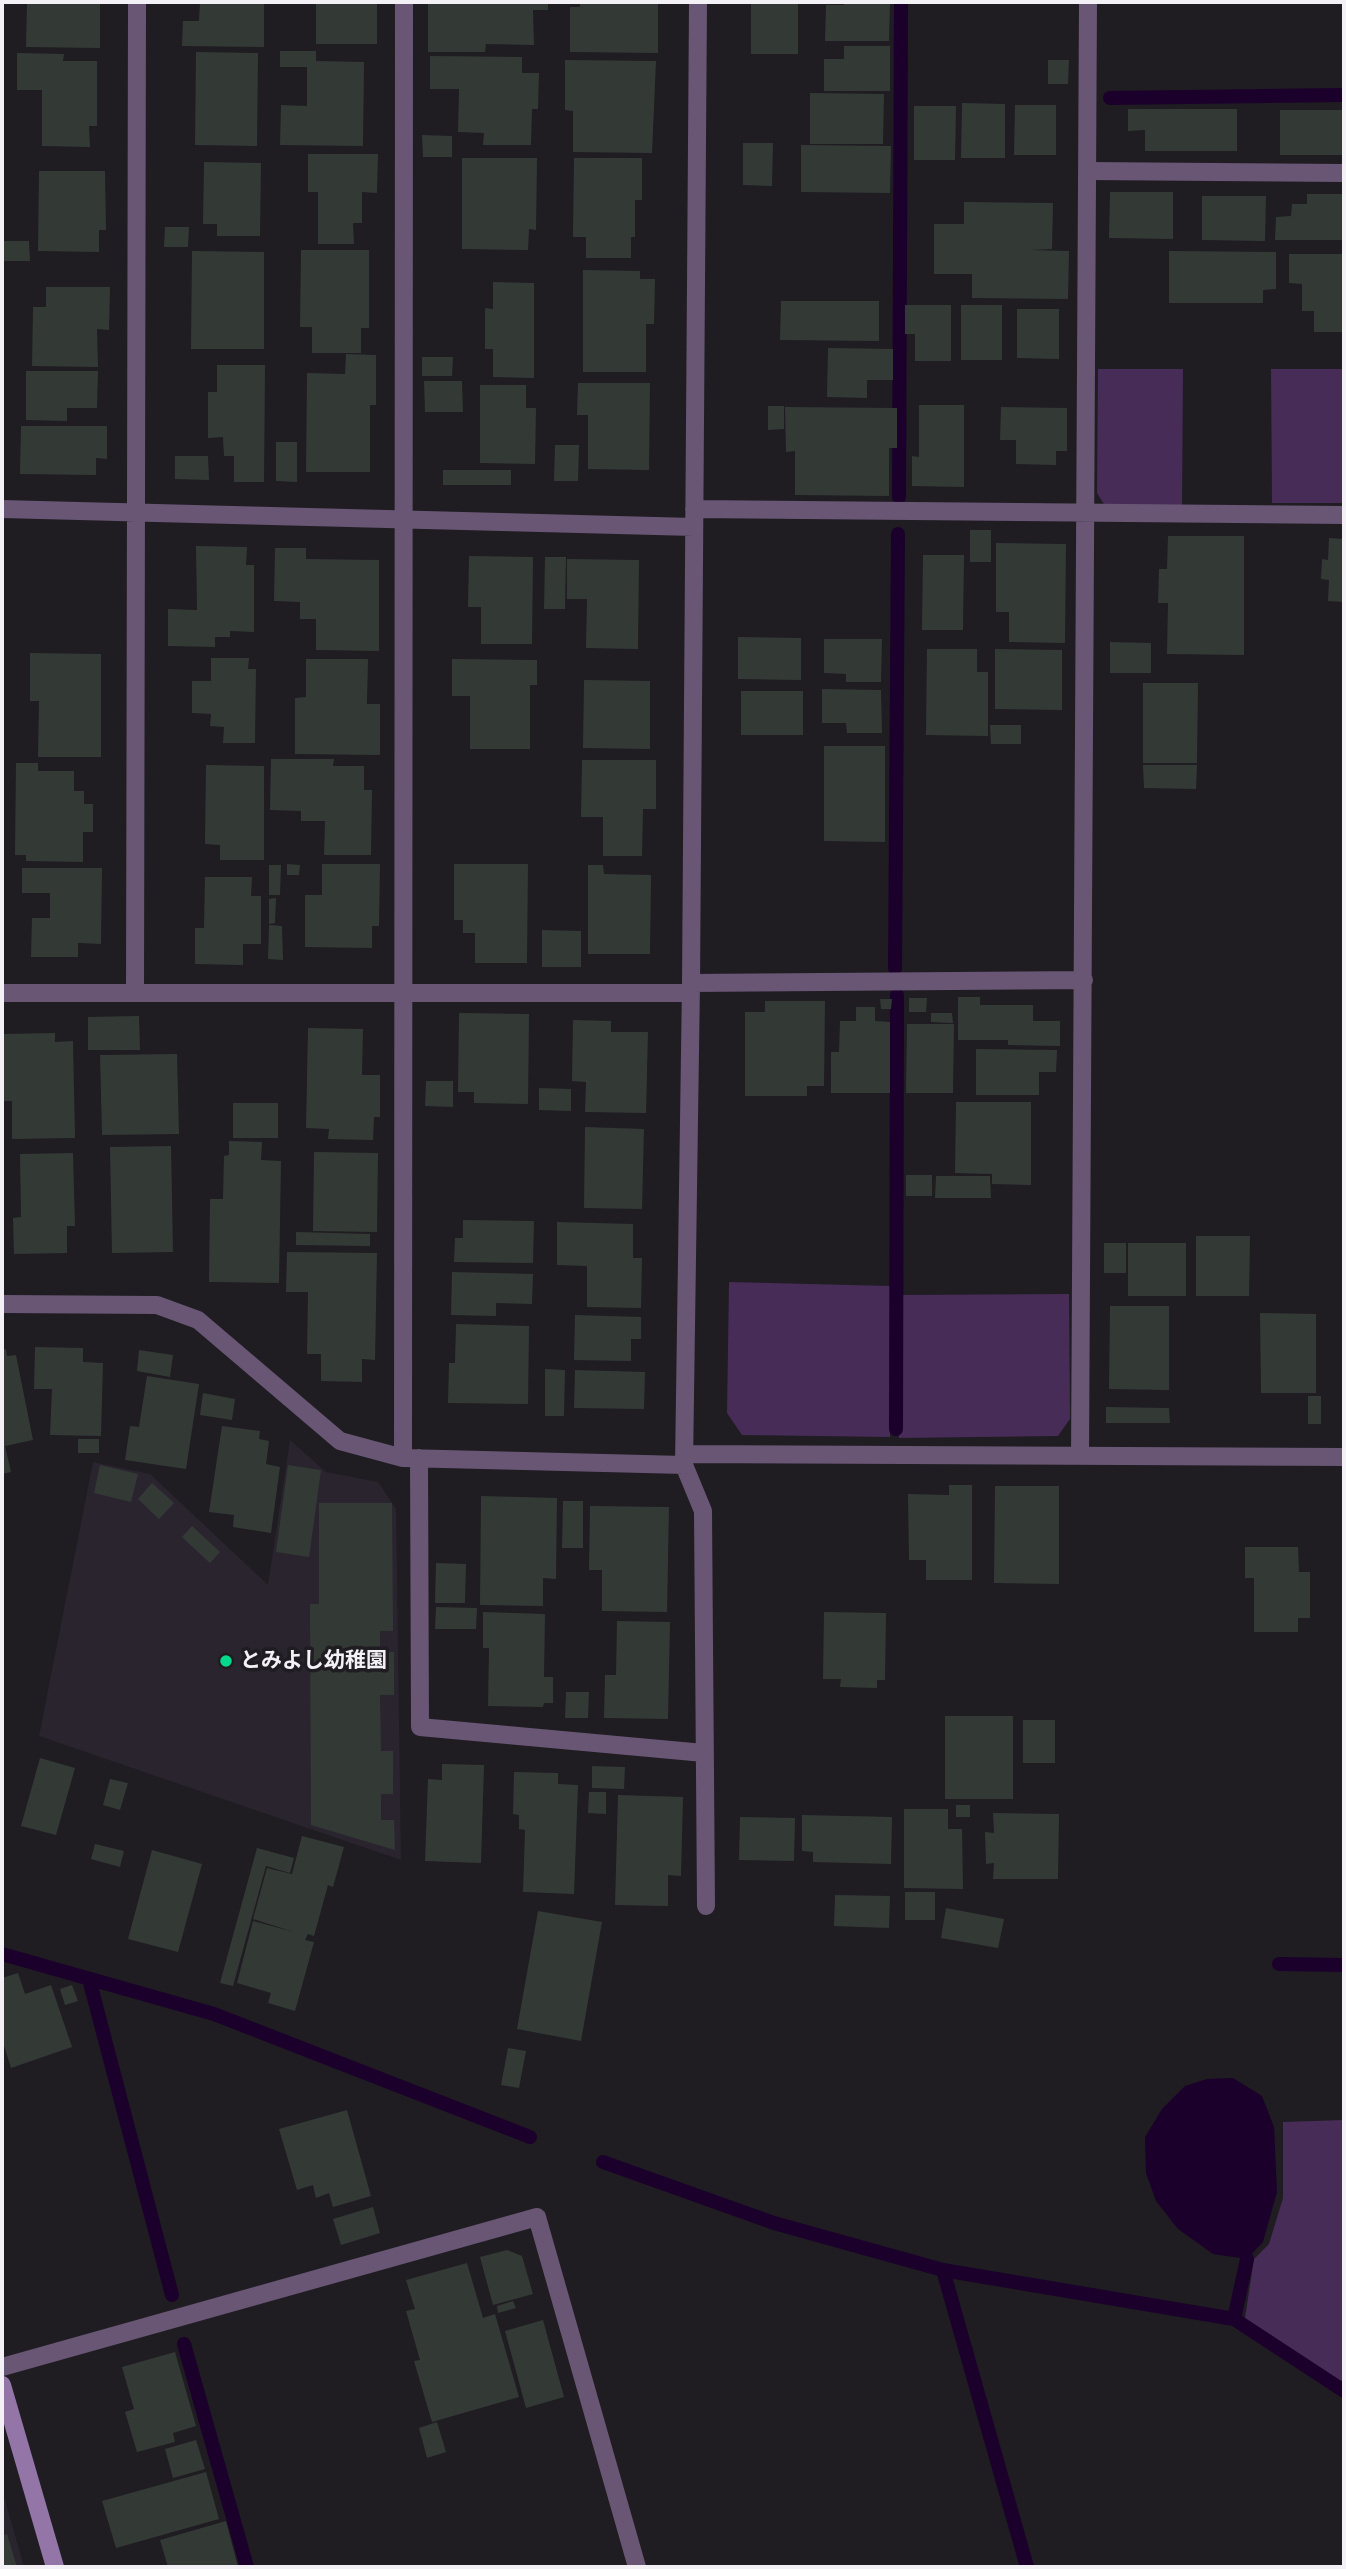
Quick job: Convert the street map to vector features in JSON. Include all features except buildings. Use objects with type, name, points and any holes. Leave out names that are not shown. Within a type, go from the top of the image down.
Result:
[{"type":"street","points":[[135,993],[137,2]]},
{"type":"street","points":[[404,2],[403,993],[411,1458],[420,1727],[704,1753]]},
{"type":"street","points":[[698,2],[691,988],[684,1459],[703,1511],[705,1906]]},
{"type":"street","points":[[1080,1455],[1088,513],[1088,2]]},
{"type":"street","points":[[1088,172],[1344,173]]},
{"type":"street","points":[[2,509],[404,520],[1088,513],[1344,516]]},
{"type":"street","points":[[2,993],[403,993],[1084,979]]},
{"type":"street","points":[[2,1304],[157,1305],[198,1320],[340,1441],[411,1458],[684,1459],[1080,1455],[1344,1457]]},
{"type":"street","points":[[2,2367],[537,2217],[637,2567]]},
{"type":"street","points":[[2,2385],[55,2567]]},
{"type":"shaded area","points":[[1098,369],[1183,369],[1182,506],[1105,506],[1097,493]]},
{"type":"shaded area","points":[[1271,369],[1344,369],[1344,503],[1272,503]]},
{"type":"shaded area","points":[[729,1282],[891,1286],[890,1437],[742,1435],[727,1413]]},
{"type":"shaded area","points":[[1069,1294],[1070,1419],[1058,1436],[899,1438],[899,1295]]},
{"type":"shaded area","name":"とみよし幼稚園","points":[[290,1440],[326,1472],[378,1482],[396,1509],[401,1860],[39,1736],[93,1462],[150,1474],[268,1585]]},
{"type":"shaded area","points":[[1233,2078],[1262,2096],[1274,2127],[1277,2192],[1263,2242],[1247,2259],[1213,2254],[1178,2229],[1156,2201],[1146,2173],[1145,2137],[1162,2109],[1185,2086],[1207,2079]]},
{"type":"shaded area","points":[[1344,2120],[1344,2375],[1341,2382],[1245,2318],[1254,2259],[1269,2244],[1283,2198],[1283,2122]]},
{"type":"shaded area","points":[[2,2488],[3,2493],[24,2567],[2,2567]]},
{"type":"waterway","points":[[899,497],[901,2]]},
{"type":"waterway","points":[[1110,98],[1344,95]]},
{"type":"waterway","points":[[895,968],[898,534]]},
{"type":"waterway","points":[[896,1429],[897,995]]},
{"type":"waterway","points":[[2,1954],[214,2014],[530,2137]]},
{"type":"waterway","points":[[1279,1964],[1344,1965]]},
{"type":"waterway","points":[[89,1979],[172,2295]]},
{"type":"waterway","points":[[603,2162],[774,2223],[943,2270],[1234,2319],[1344,2391]]},
{"type":"waterway","points":[[1234,2319],[1247,2259]]},
{"type":"waterway","points":[[943,2270],[1027,2567]]},
{"type":"waterway","points":[[184,2344],[247,2567]]},
{"type":"place","name":"とみよし幼稚園","points":[[226,1661]]}]
